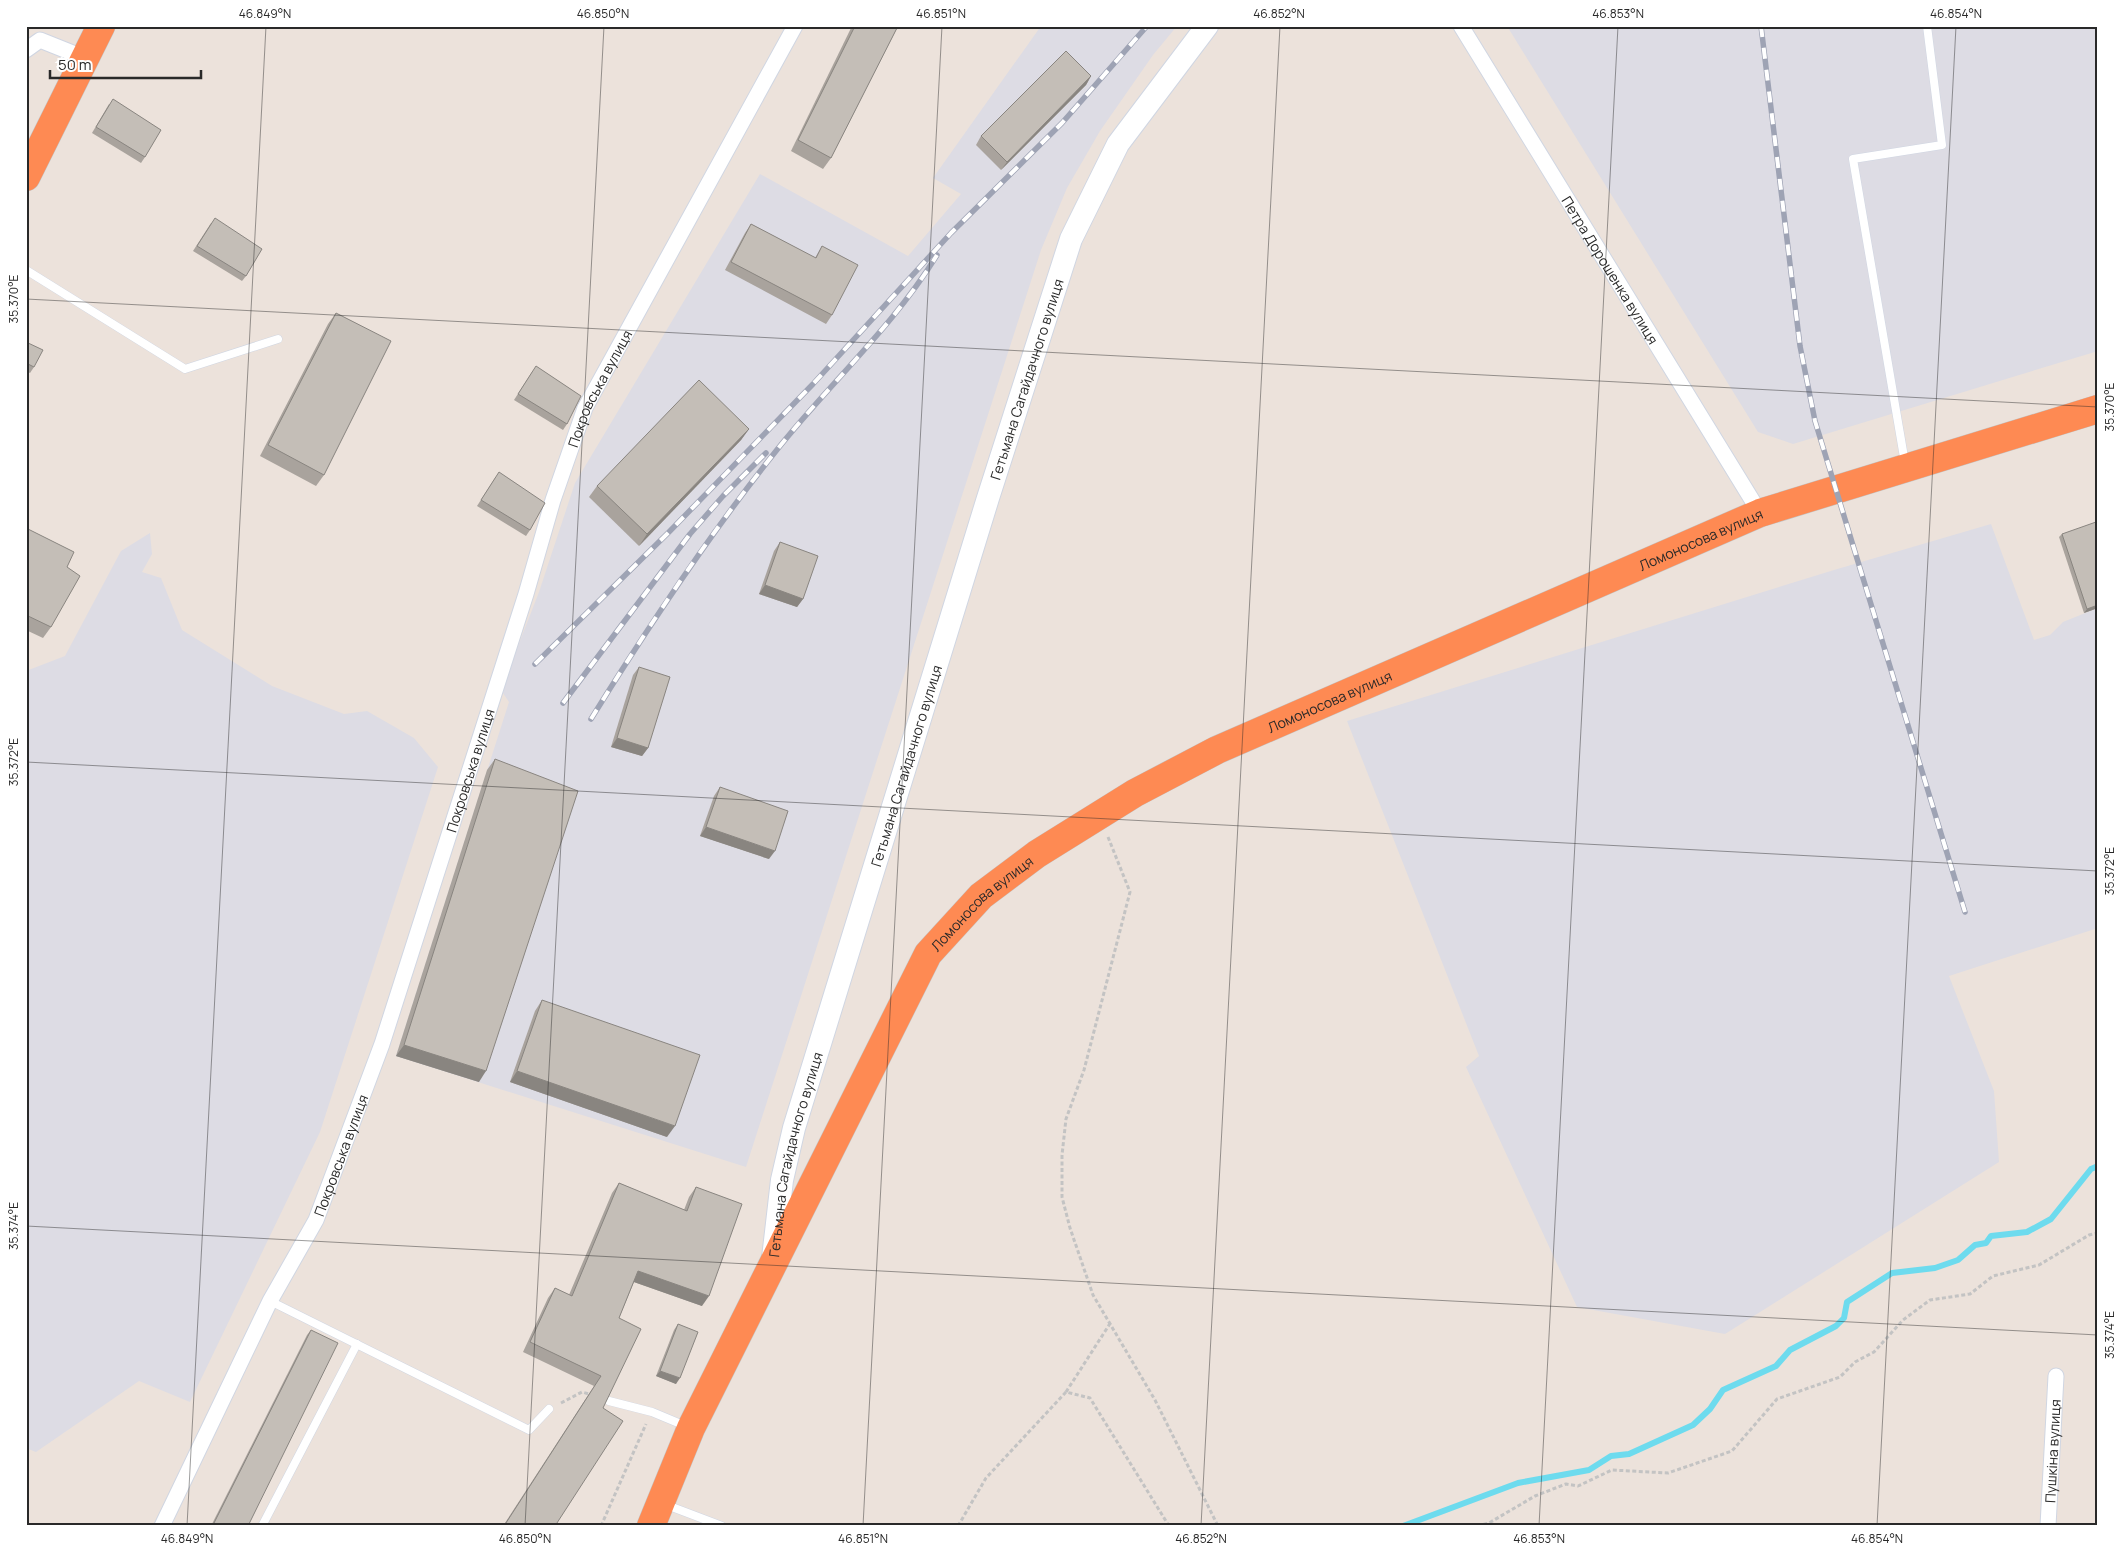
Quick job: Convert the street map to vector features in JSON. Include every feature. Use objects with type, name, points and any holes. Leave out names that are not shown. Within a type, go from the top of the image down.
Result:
[{"type":"highway","points":[[26,178],[101,26]]},
{"type":"highway","name":"Ломоносова вулиця","points":[[773,1262],[928,954],[981,896],[1037,854],[1135,793],[1217,750],[1760,513],[2098,409]]},
{"type":"highway","name":"Гетьмана Сагайдачного вулиця","points":[[655,1514],[691,1428],[773,1262]]},
{"type":"street","name":"Покровська вулиця","points":[[162,1526],[270,1301],[316,1220],[382,1044],[523,604],[553,500],[585,408],[795,26]]},
{"type":"street","name":"Гетьмана Сагайдачного вулиця","points":[[773,1262],[782,1180],[794,1128],[988,498],[1071,239],[1118,144],[1207,26]]},
{"type":"street","name":"Петра Дорошенка вулиця","points":[[1460,26],[1760,513]]},
{"type":"street","points":[[26,50],[40,40],[85,58]]},
{"type":"street","name":"Пушкіна вулиця","points":[[2048,1526],[2056,1376]]},
{"type":"lane","points":[[1905,468],[1853,159],[1942,146],[1927,26]]},
{"type":"lane","points":[[26,270],[185,369],[278,339]]},
{"type":"lane","points":[[270,1301],[529,1430],[549,1409]]},
{"type":"lane","points":[[262,1526],[357,1344]]},
{"type":"lane","points":[[609,1401],[652,1412],[691,1428]]},
{"type":"lane","points":[[655,1514],[722,1526]]},
{"type":"path","points":[[1099,815],[1130,892],[1084,1070],[1066,1119],[1062,1155],[1062,1197],[1070,1228],[1093,1295],[1111,1322],[1176,1439],[1218,1526]]},
{"type":"path","points":[[1477,1526],[1489,1523],[1535,1496],[1566,1484],[1578,1486],[1612,1470],[1668,1473],[1732,1451],[1777,1398],[1840,1377],[1855,1362],[1874,1352],[1903,1320],[1930,1300],[1970,1294],[1993,1276],[2039,1265],[2089,1235],[2098,1234]]},
{"type":"path","points":[[958,1526],[986,1478],[1066,1392],[1111,1322]]},
{"type":"path","points":[[549,1409],[582,1392]]},
{"type":"path","points":[[1066,1392],[1090,1398],[1169,1526]]},
{"type":"path","points":[[601,1526],[652,1412]]},
{"type":"shaded area","points":[[1041,26],[1177,26],[1153,55],[1100,131],[1067,188],[1041,250],[746,1167],[396,1056],[509,702],[501,690],[539,592],[575,483],[760,174],[908,256],[961,194],[933,178]]},
{"type":"shaded area","points":[[1507,26],[2098,26],[2098,351],[1793,444],[1758,432]]},
{"type":"shaded area","points":[[1991,524],[2034,640],[2050,635],[2063,622],[2098,608],[2098,928],[1949,976],[1994,1091],[1999,1162],[1725,1334],[1577,1307],[1466,1067],[1479,1056],[1347,721],[1834,570]]},
{"type":"shaded area","points":[[150,533],[152,554],[142,572],[161,578],[182,630],[272,686],[344,714],[367,711],[414,738],[438,767],[320,1132],[190,1402],[139,1381],[36,1452],[26,1448],[26,671],[65,656],[121,551]]},
{"type":"building","points":[[855,26],[898,26],[831,158],[798,140]]},
{"type":"building","points":[[1066,51],[1091,76],[1007,162],[981,136]]},
{"type":"building","points":[[113,99],[161,130],[145,157],[96,127]]},
{"type":"building","points":[[215,218],[262,249],[246,276],[197,246]]},
{"type":"building","points":[[751,224],[816,258],[822,246],[858,265],[832,315],[731,262]]},
{"type":"building","points":[[336,313],[391,341],[324,475],[268,445]]},
{"type":"building","points":[[26,342],[43,350],[34,367],[26,363]]},
{"type":"building","points":[[536,366],[581,396],[567,424],[518,394]]},
{"type":"building","points":[[699,380],[749,429],[647,534],[597,486]]},
{"type":"building","points":[[499,472],[545,503],[530,530],[481,500]]},
{"type":"building","points":[[2096,522],[2098,528],[2098,605],[2087,609],[2062,534]]},
{"type":"building","points":[[26,528],[74,552],[67,567],[80,576],[51,627],[26,615]]},
{"type":"building","points":[[780,542],[818,556],[803,599],[765,585]]},
{"type":"building","points":[[639,667],[670,677],[648,748],[617,738]]},
{"type":"building","points":[[495,759],[578,791],[486,1071],[404,1045]]},
{"type":"building","points":[[720,787],[788,811],[775,851],[706,827]]},
{"type":"building","points":[[542,1000],[700,1055],[675,1126],[517,1071]]},
{"type":"building","points":[[619,1183],[687,1211],[696,1187],[742,1204],[709,1296],[638,1271],[619,1318],[641,1329],[603,1408],[623,1421],[555,1526],[504,1526],[601,1376],[530,1342],[555,1288],[572,1296]]},
{"type":"building","points":[[678,1324],[698,1332],[680,1378],[660,1371]]},
{"type":"building","points":[[311,1330],[338,1343],[248,1526],[213,1525]]},
{"type":"waterway","points":[[1403,1526],[1518,1483],[1589,1470],[1611,1456],[1629,1454],[1693,1425],[1710,1409],[1723,1390],[1776,1366],[1790,1350],[1836,1326],[1844,1318],[1847,1302],[1892,1273],[1935,1268],[1958,1260],[1975,1245],[1986,1243],[1991,1236],[2027,1232],[2051,1219],[2091,1169],[2098,1166]]},
{"type":"railway","points":[[535,664],[668,533],[813,384],[951,233],[1062,123],[1147,26]]},
{"type":"railway","points":[[1761,26],[1800,346],[1815,421],[1965,912]]},
{"type":"railway","points":[[591,719],[634,650],[726,516],[796,427],[901,307],[937,255]]},
{"type":"railway","points":[[563,703],[690,534],[723,496],[766,453]]}]
